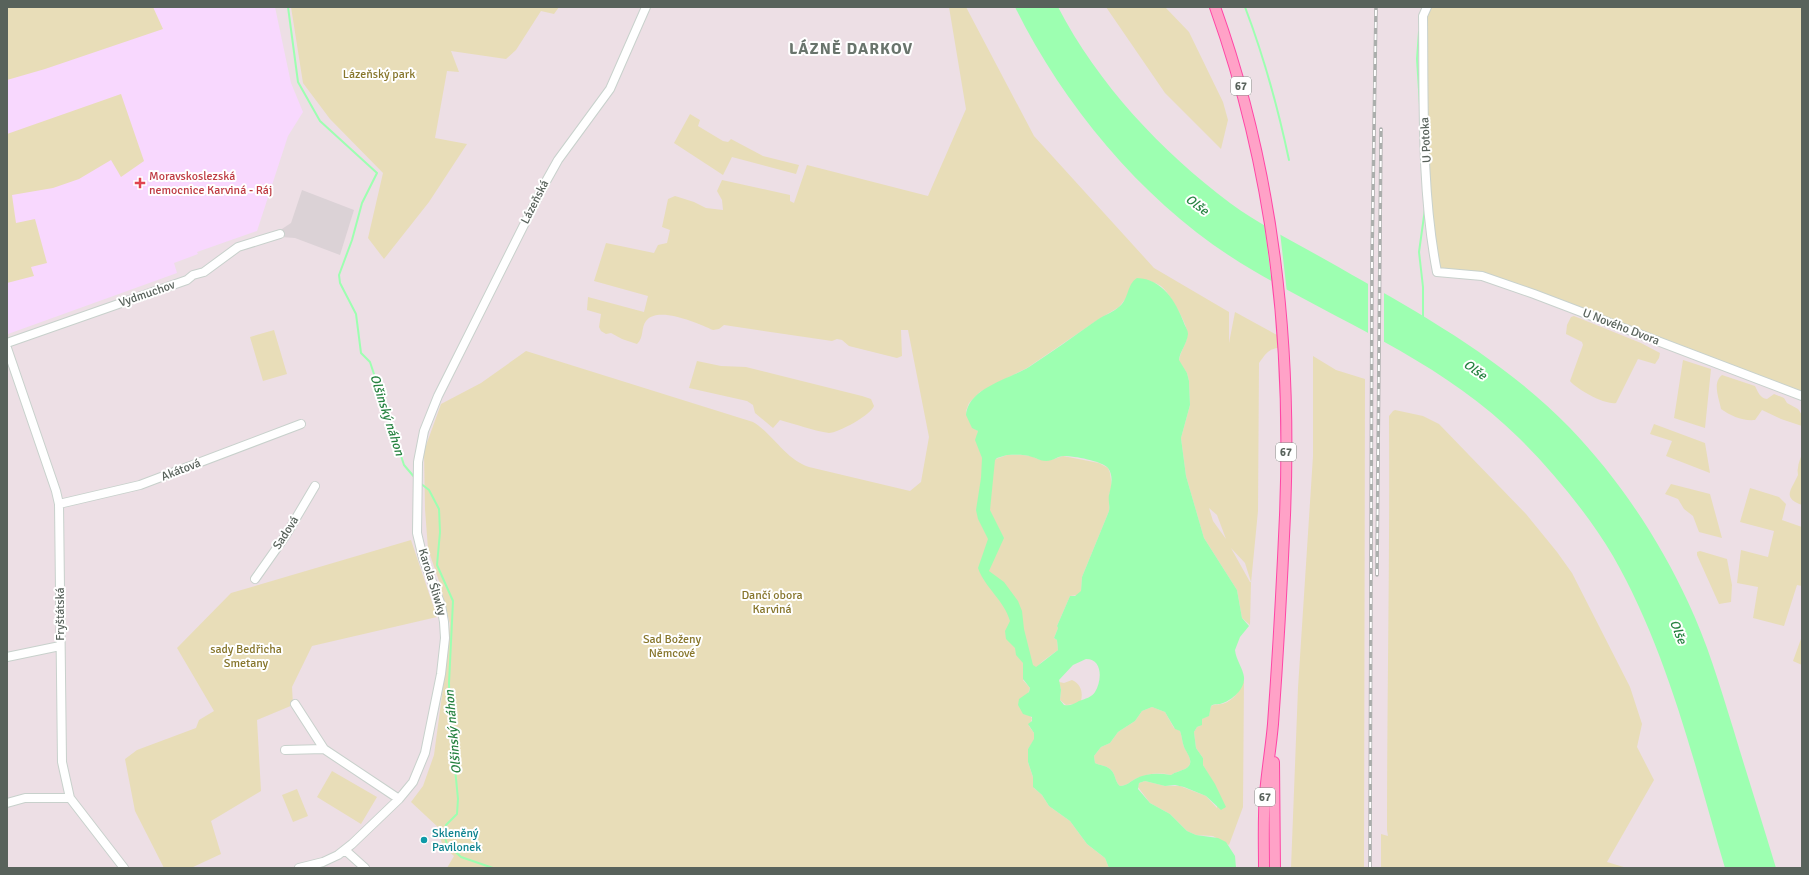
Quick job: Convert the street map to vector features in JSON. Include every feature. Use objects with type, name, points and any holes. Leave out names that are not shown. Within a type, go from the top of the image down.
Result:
[{"type":"main road","name":"67","points":[[1215,7],[1247,108],[1260,166],[1276,261],[1285,355],[1287,412],[1285,514],[1273,726],[1265,795],[1264,868]]},
{"type":"main road","name":"67","points":[[1273,726],[1275,868]]},
{"type":"street","name":"Lázeňská","points":[[434,404],[544,185],[558,160],[610,89],[646,7]]},
{"type":"street","name":"U Potoka","points":[[1427,7],[1423,16],[1424,124],[1431,239],[1437,272]]},
{"type":"street","name":"Vydmuchov","points":[[7,343],[187,280],[193,275],[204,272],[238,247],[280,234]]},
{"type":"street","name":"U Nového Dvora","points":[[1437,272],[1482,276],[1802,396]]},
{"type":"street","name":"Fryštátská","points":[[7,348],[56,490],[59,504],[62,762],[70,798],[124,868]]},
{"type":"street","name":"Karola Śliwky","points":[[299,868],[323,862],[345,850],[399,799],[413,782],[425,753],[441,674],[445,638],[441,606],[423,558],[418,533],[418,457],[424,431],[434,404]]},
{"type":"street","name":"Akátová","points":[[59,504],[140,485],[301,424]]},
{"type":"street","name":"Sadová","points":[[255,579],[286,535],[315,486]]},
{"type":"street","points":[[7,657],[60,646]]},
{"type":"street","points":[[295,704],[324,749],[399,799]]},
{"type":"street","points":[[285,750],[324,749]]},
{"type":"street","points":[[7,803],[24,798],[70,798]]},
{"type":"street","points":[[345,850],[365,868]]},
{"type":"shaded area","name":"Moravskoslezská nemocnice Karviná - Ráj","points":[[7,7],[275,7],[291,83],[303,112],[288,136],[257,231],[197,252],[198,254],[174,263],[177,273],[8,334]]},
{"type":"shaded area","points":[[302,190],[354,210],[340,255],[295,238],[281,237],[279,231],[291,223]]},
{"type":"green space","points":[[7,7],[153,7],[163,29],[45,69],[7,80]]},
{"type":"green space","name":"Lázeňský park","points":[[291,7],[559,7],[554,14],[541,11],[516,50],[506,59],[451,51],[459,72],[447,71],[435,138],[467,144],[429,202],[384,259],[368,238],[383,173],[330,119],[303,83]]},
{"type":"green space","name":"Sad Boženy Němcové","points":[[949,7],[966,7],[1034,136],[1154,268],[1229,312],[1229,343],[1235,312],[1277,335],[1278,348],[1269,351],[1259,363],[1258,511],[1251,583],[1250,625],[1242,618],[1237,590],[1204,538],[1186,476],[1181,438],[1190,405],[1189,381],[1187,373],[1179,361],[1187,339],[1187,331],[1177,307],[1161,286],[1141,279],[1119,307],[1027,368],[980,392],[969,403],[966,411],[972,427],[978,431],[977,436],[982,458],[996,459],[1007,455],[1022,455],[1031,456],[1040,460],[1051,460],[1063,456],[1099,463],[1108,468],[1110,473],[1112,487],[1109,495],[1109,511],[1082,577],[1081,592],[1077,595],[1070,596],[1057,626],[1058,628],[1054,638],[1057,640],[1058,650],[1043,661],[1023,680],[1030,688],[1022,712],[1030,715],[1032,719],[1029,726],[1034,733],[1034,740],[1028,749],[1028,762],[1033,777],[1034,788],[1042,795],[1049,806],[1070,821],[1087,844],[1105,858],[1109,868],[447,868],[454,856],[441,842],[440,829],[411,802],[423,786],[434,755],[450,624],[440,584],[428,549],[425,509],[424,451],[441,404],[481,383],[526,351],[753,422],[767,433],[793,459],[809,467],[910,491],[921,482],[929,437],[908,330],[901,330],[902,356],[897,358],[849,346],[842,340],[837,339],[832,341],[724,325],[719,329],[713,330],[679,317],[660,315],[652,317],[644,323],[641,339],[637,344],[622,339],[611,333],[606,334],[601,331],[599,327],[601,314],[587,310],[588,297],[644,312],[648,296],[594,281],[606,243],[654,253],[658,245],[667,243],[670,230],[662,227],[668,199],[675,196],[694,202],[706,208],[723,210],[722,200],[717,191],[722,180],[790,195],[790,201],[794,203],[807,165],[928,196],[966,109]],"holes":[[[1209,508],[1217,515],[1226,539],[1213,521]],[[1231,548],[1245,563],[1251,582],[1250,582]]]},
{"type":"green space","points":[[1106,7],[1165,7],[1189,32],[1223,102],[1228,120],[1221,149],[1165,93]]},
{"type":"green space","points":[[1427,7],[1802,7],[1802,396],[1482,276],[1437,272],[1431,239],[1423,16]]},
{"type":"green space","points":[[121,94],[144,161],[121,177],[111,160],[79,179],[53,188],[12,195],[16,223],[35,219],[47,263],[31,267],[34,276],[7,283],[7,134]]},
{"type":"green space","points":[[690,114],[700,120],[698,126],[723,141],[728,142],[731,139],[763,156],[799,165],[796,174],[732,157],[723,175],[674,143]]},
{"type":"green space","points":[[1574,316],[1641,343],[1660,353],[1655,364],[1638,359],[1616,403],[1605,402],[1592,396],[1579,389],[1570,381],[1583,345],[1582,342],[1566,334],[1567,325],[1571,317]]},
{"type":"green space","points":[[274,330],[287,374],[263,381],[250,337]]},
{"type":"green space","points":[[1313,356],[1336,370],[1365,379],[1364,868],[1291,868],[1298,688],[1313,456]]},
{"type":"green space","points":[[1683,360],[1711,369],[1705,428],[1674,418]]},
{"type":"green space","points":[[697,361],[721,366],[746,367],[862,396],[871,399],[874,406],[867,414],[846,427],[829,433],[780,420],[773,428],[755,413],[753,405],[747,401],[689,388]]},
{"type":"green space","points":[[1722,375],[1755,386],[1760,394],[1767,399],[1774,394],[1784,398],[1787,403],[1798,409],[1802,415],[1802,426],[1781,419],[1762,410],[1755,420],[1741,419],[1725,412],[1721,409],[1717,391],[1717,382]]},
{"type":"green space","points":[[1395,410],[1423,416],[1439,424],[1526,514],[1572,573],[1630,687],[1642,724],[1637,747],[1654,780],[1607,862],[1627,868],[1381,868],[1381,834],[1388,836],[1389,416]]},
{"type":"green space","points":[[1654,424],[1705,443],[1710,473],[1666,456],[1672,441],[1650,434]]},
{"type":"green space","points":[[1802,453],[1802,505],[1792,499],[1790,493],[1798,475],[1798,466]]},
{"type":"green space","points":[[1671,484],[1710,494],[1722,538],[1699,532],[1693,516],[1684,509],[1678,499],[1665,494]]},
{"type":"green space","points":[[1750,488],[1779,497],[1786,504],[1782,520],[1802,527],[1802,586],[1797,585],[1784,626],[1753,618],[1758,587],[1737,583],[1741,550],[1768,557],[1774,531],[1740,522]]},
{"type":"green space","name":"sady Bedřicha Smetany","points":[[411,540],[437,617],[312,646],[292,687],[293,705],[257,720],[261,791],[211,821],[221,854],[191,868],[164,868],[135,811],[125,759],[137,750],[196,728],[199,720],[214,711],[177,648],[231,593]]},
{"type":"green space","points":[[1700,551],[1727,559],[1732,585],[1731,602],[1719,604],[1697,555],[1697,552]]},
{"type":"green space","points":[[1802,636],[1802,665],[1793,661]]},
{"type":"green space","points":[[1244,679],[1243,807],[1229,845],[1213,836],[1196,835],[1187,831],[1170,814],[1150,803],[1138,787],[1139,783],[1145,781],[1165,786],[1180,786],[1206,796],[1217,808],[1217,789],[1203,765],[1203,758],[1196,748],[1194,732],[1197,727],[1200,726],[1202,719],[1209,715],[1211,706],[1225,703],[1233,698],[1239,691]]},
{"type":"green space","points":[[1072,680],[1081,689],[1081,701],[1075,704],[1066,705],[1060,700],[1061,690],[1059,682],[1064,683]]},
{"type":"green space","points":[[1152,707],[1165,712],[1174,728],[1180,731],[1184,747],[1190,758],[1190,764],[1185,769],[1171,775],[1157,774],[1143,776],[1126,785],[1120,786],[1110,769],[1095,763],[1094,756],[1101,747],[1110,743],[1118,732],[1135,721],[1142,711]]},
{"type":"green space","points":[[332,771],[377,797],[361,824],[317,797]]},
{"type":"green space","points":[[297,789],[308,816],[293,822],[282,795]]},
{"type":"water","name":"Olše","points":[[1015,7],[1058,7],[1092,63],[1112,89],[1156,138],[1204,183],[1253,219],[1391,297],[1454,335],[1485,356],[1543,402],[1588,447],[1621,488],[1651,532],[1677,578],[1695,617],[1718,680],[1776,868],[1725,868],[1678,709],[1649,630],[1632,593],[1603,540],[1582,509],[1545,465],[1490,411],[1459,388],[1392,346],[1254,271],[1217,247],[1181,220],[1147,189],[1116,156],[1087,121],[1060,84],[1036,46]]},
{"type":"water","points":[[1137,278],[1146,279],[1161,287],[1177,307],[1188,331],[1179,360],[1187,373],[1189,381],[1190,405],[1181,438],[1186,476],[1204,538],[1237,590],[1242,618],[1249,626],[1240,637],[1235,650],[1244,677],[1243,686],[1231,699],[1222,704],[1211,706],[1209,716],[1202,719],[1202,725],[1197,727],[1194,732],[1196,748],[1203,758],[1203,765],[1215,784],[1226,807],[1221,810],[1206,796],[1175,785],[1165,786],[1145,781],[1139,783],[1138,789],[1150,803],[1170,814],[1187,831],[1196,835],[1218,838],[1226,842],[1235,856],[1236,868],[1109,868],[1105,858],[1087,844],[1070,821],[1049,806],[1042,795],[1033,787],[1033,777],[1028,762],[1028,749],[1034,739],[1034,733],[1028,724],[1032,721],[1032,717],[1023,714],[1018,705],[1019,699],[1029,692],[1030,688],[1023,679],[1023,663],[1016,655],[1015,648],[1006,639],[1005,631],[1010,621],[1007,614],[999,600],[985,582],[978,568],[988,539],[978,519],[976,510],[981,478],[982,458],[975,440],[978,431],[972,428],[966,415],[968,406],[974,398],[991,385],[1029,367],[1097,320],[1118,308],[1123,303],[1131,284]],"holes":[[[1007,455],[1026,455],[1042,461],[1064,456],[1088,459],[1105,465],[1111,474],[1109,511],[1082,577],[1081,591],[1075,596],[1070,596],[1057,626],[1058,628],[1054,638],[1057,640],[1058,650],[1036,667],[1033,665],[1024,629],[1022,611],[1018,601],[1004,582],[989,571],[1004,538],[990,510],[995,460]],[[1086,659],[1092,660],[1096,663],[1100,671],[1099,682],[1094,694],[1090,697],[1072,704],[1064,705],[1060,700],[1061,690],[1059,680],[1073,665]],[[1152,707],[1165,712],[1175,729],[1180,731],[1184,747],[1190,758],[1190,764],[1185,769],[1171,775],[1148,775],[1139,777],[1126,785],[1120,786],[1110,769],[1095,763],[1094,756],[1101,747],[1110,743],[1118,732],[1135,721],[1142,711]]]},
{"type":"pier","points":[[1264,222],[1280,232],[1287,293],[1272,284]]},
{"type":"pier","points":[[1368,283],[1384,292],[1384,343],[1368,335]]},
{"type":"waterway","name":"Olšinský náhon","points":[[288,7],[298,82],[320,121],[377,173],[362,203],[352,240],[339,275],[340,283],[356,314],[361,353],[370,362],[404,465],[415,478]]},
{"type":"waterway","points":[[1245,7],[1270,83],[1289,160]]},
{"type":"waterway","points":[[1419,32],[1417,59],[1420,105]]},
{"type":"waterway","points":[[1423,318],[1423,287],[1419,252],[1425,209]]},
{"type":"waterway","name":"Olšinský náhon","points":[[420,483],[429,490],[439,509],[440,532],[437,565],[453,601],[449,683],[450,717],[458,799],[457,814],[446,825],[444,835],[447,844],[461,857],[493,868]]},
{"type":"railway","points":[[1370,868],[1372,256],[1376,7]]},
{"type":"railway","points":[[1377,575],[1381,129]]},
{"type":"place","name":"Moravskoslezská nemocnice Karviná - Ráj","points":[[140,183]]},
{"type":"place","name":"Skleněný Pavilonek","points":[[424,840]]},
{"type":"district","name":"LÁZNĚ DARKOV","points":[[851,49]]},
{"type":"park label","name":"Dančí obora Karviná","points":[[772,602]]}]
